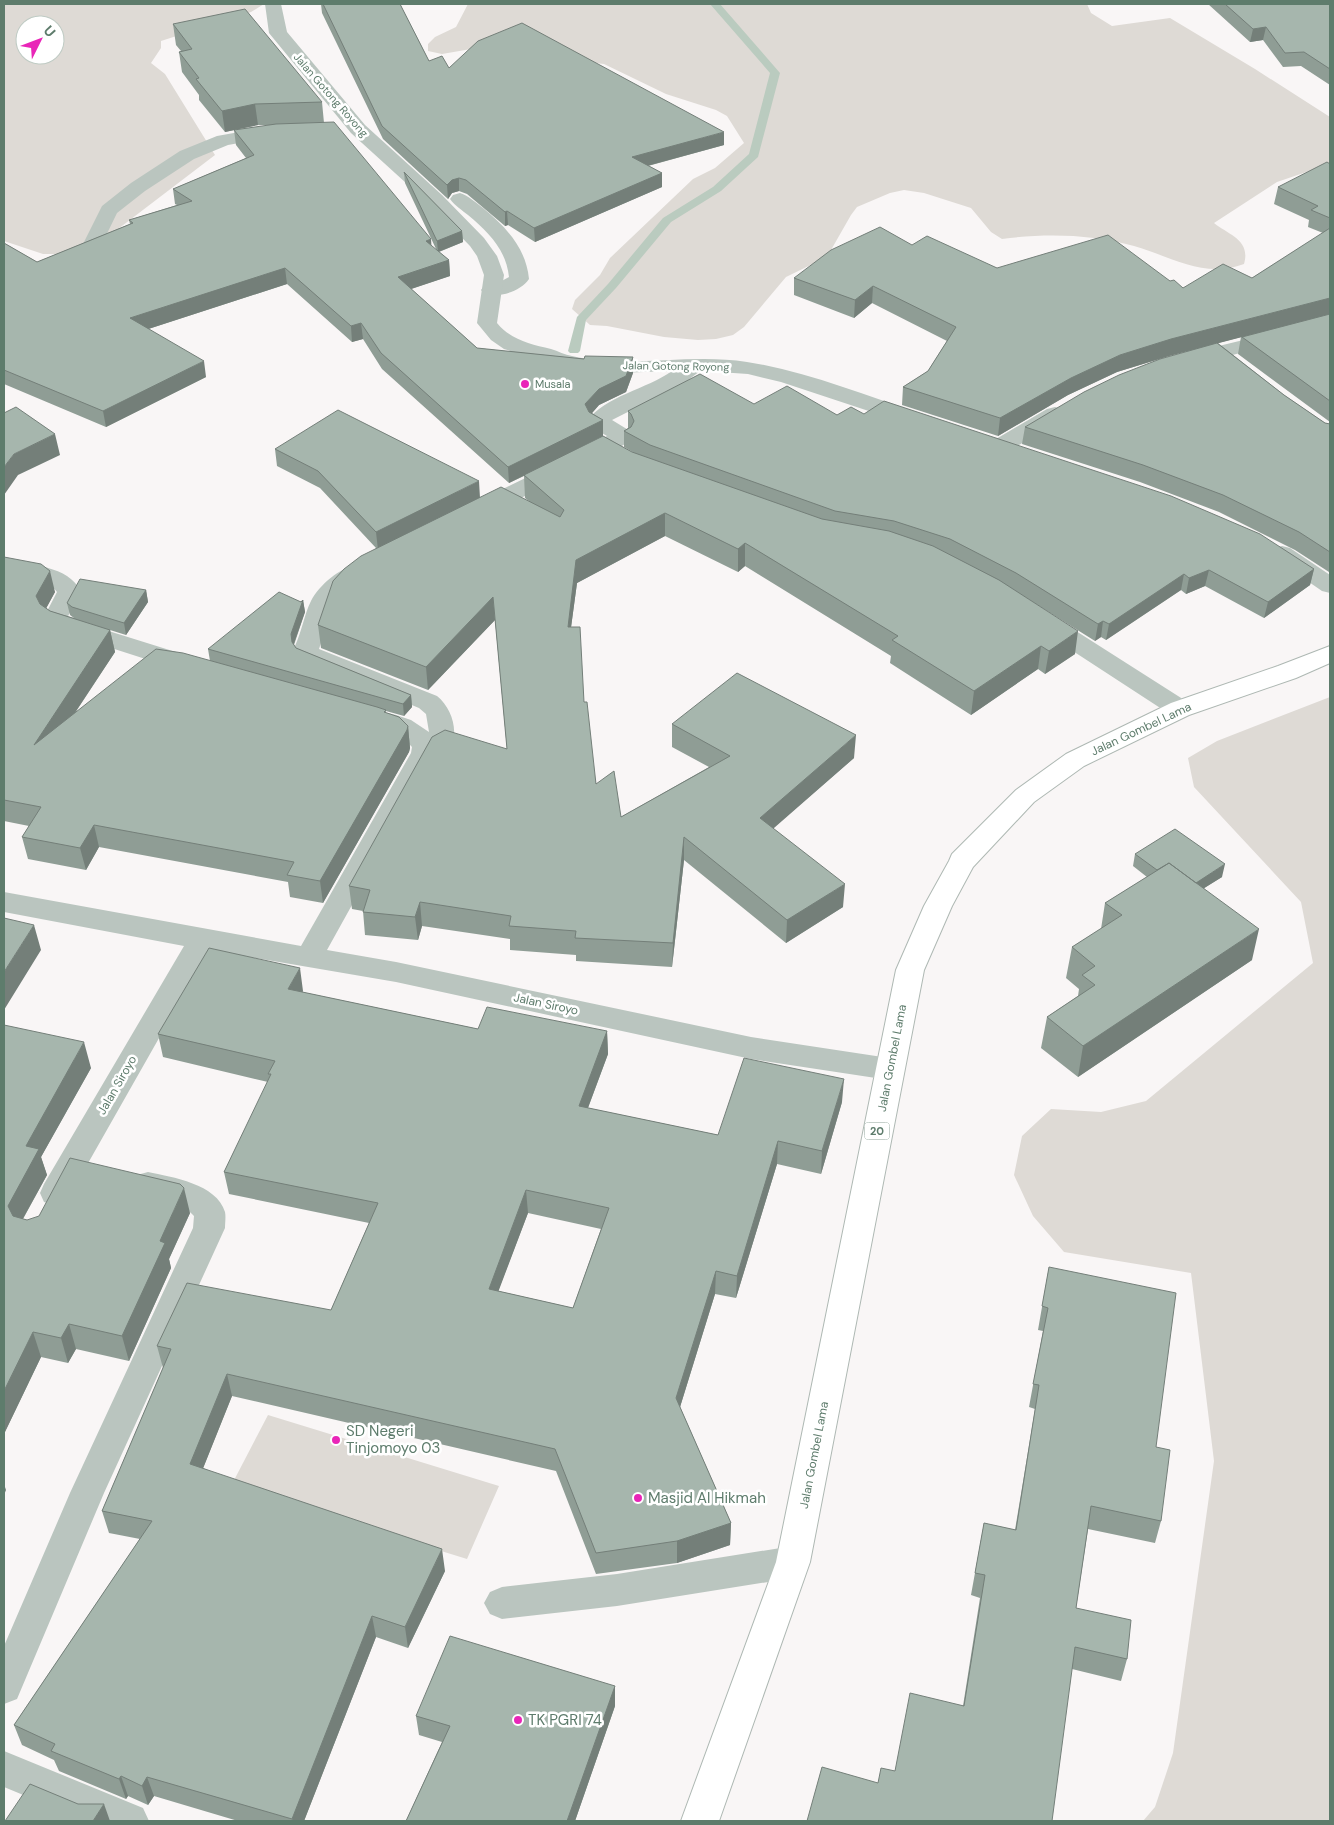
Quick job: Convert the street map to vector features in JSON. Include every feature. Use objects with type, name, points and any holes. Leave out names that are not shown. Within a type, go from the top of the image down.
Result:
[{"type":"highway","name":"Jalan Gombel Lama","points":[[700,1821],[793,1562],[910,970],[938,906],[962,861],[1025,796],[1075,760],[1180,709],[1287,672],[1330,654]]},
{"type":"street","name":"Jalan Gotong Royong","points":[[273,4],[278,33],[348,130],[435,199],[477,242],[486,256],[494,275],[486,323],[499,338],[510,345],[574,363],[746,367],[774,373],[933,425]]},
{"type":"street","points":[[93,244],[109,210],[138,187],[187,155],[224,140],[254,133],[292,130]]},
{"type":"street","points":[[460,199],[502,235],[513,254],[519,270],[519,278],[504,288],[491,290]]},
{"type":"street","points":[[1171,365],[1283,336],[1330,321]]},
{"type":"street","points":[[1220,352],[1241,368]]},
{"type":"street","points":[[456,520],[590,454],[622,436],[598,421],[608,412],[674,379],[694,365]]},
{"type":"street","points":[[1027,456],[989,444],[1073,404]]},
{"type":"street","points":[[590,454],[650,471]]},
{"type":"street","points":[[1266,545],[1283,554],[1330,586]]},
{"type":"street","points":[[379,560],[349,576],[337,585],[323,601],[314,633],[307,646],[307,653],[428,702],[438,711],[442,721],[441,738],[439,745],[432,751],[424,753]]},
{"type":"street","points":[[4,567],[49,576],[66,585],[69,592],[55,619],[65,626],[210,671]]},
{"type":"street","points":[[1030,612],[1180,709]]},
{"type":"street","points":[[309,957],[424,753],[425,746],[421,740],[404,727],[352,712]]},
{"type":"street","name":"Jalan Siroyo","points":[[4,902],[202,939],[396,972],[751,1048],[889,1069]]},
{"type":"street","name":"Jalan Siroyo","points":[[42,1216],[95,1173],[202,939]]},
{"type":"street","points":[[4,1687],[88,1493],[209,1228],[210,1214],[201,1201],[186,1192],[95,1173]]},
{"type":"street","points":[[502,1602],[617,1590],[793,1562]]},
{"type":"street","points":[[4,1769],[130,1821]]},
{"type":"shaded area","points":[[4,4],[264,4],[251,12],[161,41],[161,48],[151,63],[165,74],[215,155],[118,229],[61,254],[43,254],[4,241]]},
{"type":"shaded area","points":[[468,4],[1087,4],[1091,13],[1112,26],[1170,18],[1330,117],[1330,164],[1277,182],[1214,223],[1237,239],[1244,249],[1244,264],[1229,268],[1215,269],[1188,265],[1134,246],[1101,239],[1052,235],[1002,239],[991,232],[971,208],[924,193],[904,190],[890,193],[857,207],[827,257],[786,277],[744,327],[733,335],[716,339],[698,340],[664,337],[607,326],[590,325],[572,309],[575,300],[600,275],[610,258],[693,179],[715,168],[744,143],[727,116],[716,110],[666,94],[604,64],[471,49],[442,54],[428,51],[428,44],[435,37],[456,27]]},
{"type":"shaded area","points":[[1330,697],[1330,1821],[1143,1821],[1155,1807],[1173,1753],[1214,1461],[1191,1273],[1064,1252],[1033,1216],[1014,1175],[1022,1136],[1051,1109],[1101,1112],[1146,1101],[1313,963],[1301,902],[1194,787],[1188,758],[1217,741]]},
{"type":"shaded area","points":[[268,1415],[499,1486],[467,1559],[231,1486]]},
{"type":"building","points":[[323,4],[400,4],[429,61],[442,56],[449,68],[478,41],[522,23],[724,132],[632,157],[662,173],[534,228],[507,211],[505,212],[466,180],[459,178],[452,180],[447,185],[382,126]]},
{"type":"building","points":[[1225,4],[1330,4],[1330,69],[1304,52],[1285,53],[1266,27],[1253,29]]},
{"type":"building","points":[[245,9],[322,102],[255,104],[222,111],[196,79],[199,78],[179,52],[192,49],[173,24]]},
{"type":"building","points":[[334,122],[431,239],[426,241],[449,260],[398,277],[477,348],[584,359],[585,356],[633,357],[626,376],[599,389],[585,404],[589,412],[603,420],[508,467],[381,353],[361,323],[351,326],[285,268],[130,318],[204,361],[103,411],[4,370],[4,243],[37,262],[133,223],[129,220],[192,201],[173,189],[254,155],[234,130],[276,124]]},
{"type":"building","points":[[1327,162],[1330,164],[1330,218],[1311,210],[1318,206],[1278,187]]},
{"type":"building","points":[[404,172],[462,231],[437,241]]},
{"type":"building","points":[[880,227],[912,245],[927,236],[997,268],[1108,235],[1170,281],[1174,280],[1183,288],[1223,264],[1252,278],[1330,228],[1330,298],[1171,339],[1120,355],[1071,378],[1000,418],[903,387],[928,371],[956,327],[873,286],[855,300],[794,278],[831,250]]},
{"type":"building","points":[[1330,314],[1330,401],[1242,337]]},
{"type":"building","points":[[1217,343],[1284,395],[1325,423],[1330,424],[1330,552],[1299,532],[1223,495],[1143,465],[1025,427],[1084,392],[1119,375],[1160,359]]},
{"type":"building","points":[[700,374],[754,404],[787,386],[837,415],[851,407],[864,414],[884,401],[1171,496],[1260,534],[1314,569],[1268,602],[1209,570],[1189,578],[1184,574],[1109,624],[1103,621],[1098,624],[1016,573],[950,539],[894,521],[835,511],[650,445],[624,431],[631,427],[634,421],[628,411]]},
{"type":"building","points":[[16,407],[55,434],[14,454],[4,467],[4,413]]},
{"type":"building","points":[[338,410],[479,481],[376,532],[318,471],[275,449]]},
{"type":"building","points":[[603,436],[632,452],[822,519],[889,531],[933,546],[999,580],[1078,631],[1049,651],[1041,646],[974,691],[892,640],[898,636],[745,543],[738,549],[665,513],[576,560],[568,627],[580,627],[584,702],[587,702],[596,784],[614,771],[621,817],[730,756],[672,724],[737,673],[856,735],[760,818],[845,884],[787,920],[684,837],[673,943],[575,938],[576,931],[509,926],[511,916],[420,902],[415,917],[363,912],[370,890],[349,886],[432,737],[445,730],[507,749],[493,597],[426,667],[318,625],[333,581],[344,569],[361,556],[501,487],[560,517],[564,510],[524,475]]},
{"type":"building","points":[[4,557],[41,564],[50,571],[36,596],[40,604],[50,611],[110,630],[34,745],[156,649],[183,653],[377,707],[386,710],[384,712],[399,717],[408,726],[320,881],[287,875],[294,862],[94,825],[80,848],[22,837],[41,807],[4,800]]},
{"type":"building","points":[[80,579],[146,590],[124,623],[72,607],[67,603]]},
{"type":"building","points":[[279,592],[301,602],[303,600],[291,634],[292,642],[296,648],[411,695],[403,704],[208,649]]},
{"type":"building","points":[[1175,829],[1225,864],[1196,883],[1169,863],[1157,870],[1135,854]]},
{"type":"building","points":[[1169,863],[1259,929],[1083,1046],[1047,1017],[1095,985],[1082,975],[1095,966],[1072,947],[1122,915],[1105,903]]},
{"type":"building","points":[[4,918],[34,925],[4,972]]},
{"type":"building","points":[[209,948],[300,968],[288,989],[478,1029],[487,1007],[607,1031],[579,1106],[718,1135],[744,1058],[844,1079],[822,1151],[778,1141],[737,1276],[716,1271],[676,1398],[731,1523],[677,1541],[596,1553],[555,1449],[227,1374],[190,1464],[442,1549],[405,1627],[372,1616],[292,1819],[147,1777],[142,1786],[121,1776],[119,1779],[51,1751],[55,1744],[14,1725],[152,1521],[102,1511],[171,1349],[157,1346],[187,1283],[331,1310],[378,1203],[224,1172],[271,1074],[268,1074],[275,1061],[158,1034]],"holes":[[[526,1190],[609,1208],[573,1308],[489,1289]]]},
{"type":"building","points":[[4,1025],[84,1042],[26,1146],[39,1149],[8,1206],[13,1216],[27,1220],[39,1216],[70,1158],[180,1184],[184,1188],[160,1241],[165,1243],[122,1336],[69,1324],[61,1338],[33,1332],[4,1391]]},
{"type":"building","points":[[1049,1267],[1176,1293],[1156,1447],[1170,1450],[1161,1521],[1091,1506],[1076,1608],[1131,1620],[1127,1659],[1075,1647],[1052,1821],[807,1821],[822,1767],[878,1783],[881,1768],[895,1771],[910,1693],[964,1706],[985,1575],[975,1573],[984,1523],[1016,1530],[1039,1385],[1033,1384],[1048,1308],[1042,1306]]},
{"type":"building","points":[[450,1636],[615,1686],[567,1821],[406,1821],[450,1726],[416,1716]]},
{"type":"building","points":[[30,1784],[78,1804],[104,1804],[93,1821],[5,1821]]},
{"type":"waterway","points":[[574,351],[581,319],[612,286],[667,220],[717,189],[754,155],[775,73],[715,4]]},
{"type":"place","name":"Musala","points":[[525,384]]},
{"type":"place","name":"SD Negeri Tinjomoyo 03","points":[[336,1440]]},
{"type":"place","name":"Masjid Al Hikmah","points":[[638,1498]]},
{"type":"place","name":"TK PGRI 74","points":[[518,1720]]}]
